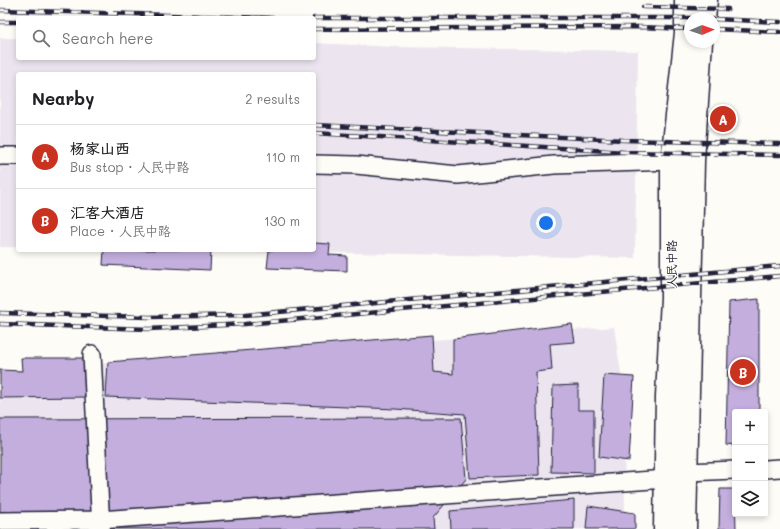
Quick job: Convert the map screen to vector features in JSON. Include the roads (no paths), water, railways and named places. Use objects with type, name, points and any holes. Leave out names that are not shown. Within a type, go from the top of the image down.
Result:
[{"type":"main road","points":[[682,0],[686,12]]},
{"type":"main road","name":"人民中路","points":[[686,0],[689,12]]},
{"type":"main road","points":[[701,0],[702,12]]},
{"type":"main road","points":[[704,12],[706,0]]},
{"type":"main road","name":"人民中路","points":[[665,529],[667,396],[672,298],[672,161],[692,48]]},
{"type":"main road","name":"人民中路","points":[[685,529],[694,48]]},
{"type":"street","points":[[0,156],[16,156]]},
{"type":"street","points":[[316,164],[356,165],[458,175],[554,165],[672,161]]},
{"type":"street","points":[[92,354],[101,525]]},
{"type":"street","points":[[768,469],[780,468]]},
{"type":"street","points":[[687,472],[732,470]]},
{"type":"street","points":[[0,520],[101,525],[666,479]]},
{"type":"railway","points":[[643,7],[728,9]]},
{"type":"railway","points":[[0,10],[205,16]]},
{"type":"railway","points":[[316,18],[684,18]]},
{"type":"railway","points":[[720,19],[780,22]]},
{"type":"railway","points":[[0,22],[16,22]]},
{"type":"railway","points":[[316,29],[639,27],[684,29]]},
{"type":"railway","points":[[720,29],[780,32]]},
{"type":"railway","points":[[316,125],[624,140],[780,144]]},
{"type":"railway","points":[[316,133],[625,152],[780,155]]},
{"type":"railway","points":[[0,313],[149,317],[245,315],[780,266]]},
{"type":"railway","points":[[0,324],[149,329],[245,324],[780,276]]},
{"type":"place","name":"杨家山西","points":[[723,119]]},
{"type":"place","name":"汇客大酒店","points":[[743,372]]}]
